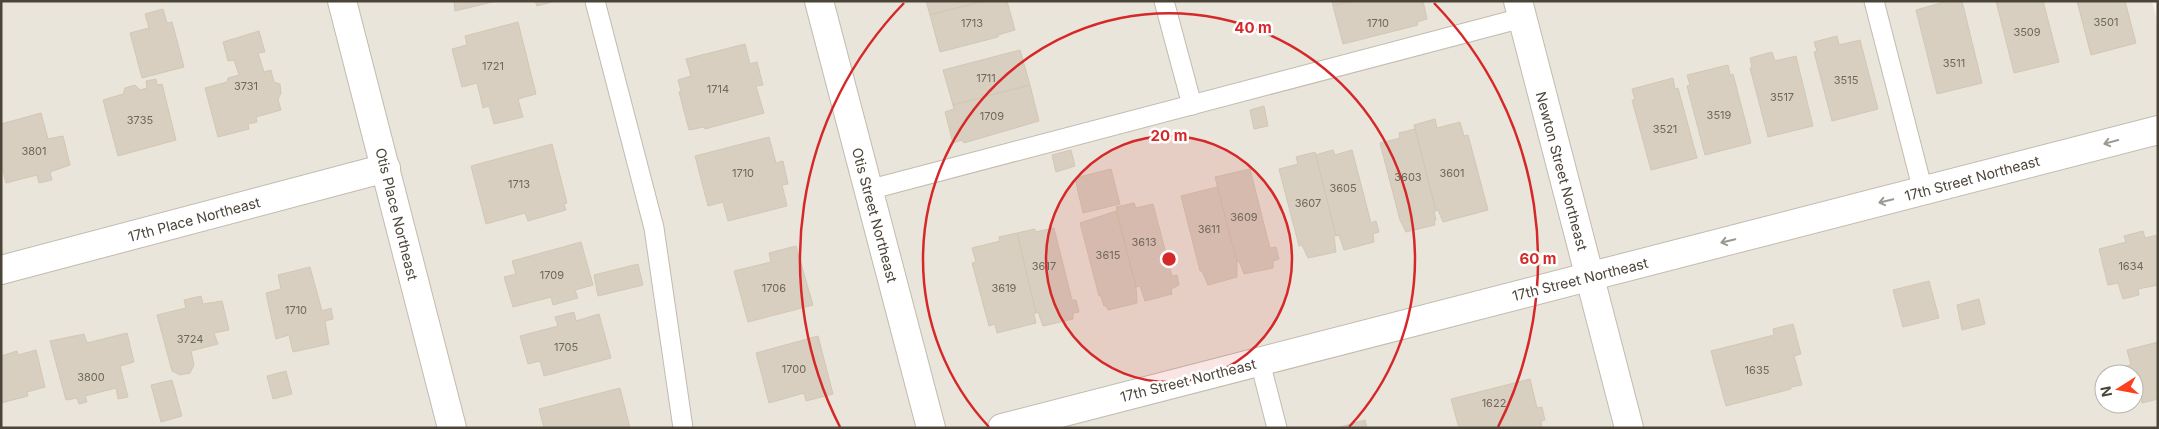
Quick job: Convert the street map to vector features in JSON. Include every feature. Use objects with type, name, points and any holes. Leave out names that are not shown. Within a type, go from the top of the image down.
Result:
[{"type":"street","name":"Otis Place Northeast","points":[[342,1],[452,428]]},
{"type":"street","name":"Otis Street Northeast","points":[[819,1],[931,428]]},
{"type":"street","name":"Newton Street Northeast","points":[[1520,9],[1629,428]]},
{"type":"street","name":"17th Street Northeast","points":[[1002,428],[2158,130]]},
{"type":"street","name":"17th Place Northeast","points":[[1,270],[386,168]]},
{"type":"lane","points":[[595,1],[654,228],[683,428]]},
{"type":"lane","points":[[1164,1],[1192,104]]},
{"type":"lane","points":[[1874,1],[1923,191]]},
{"type":"lane","points":[[868,190],[1192,104],[1520,9]]},
{"type":"lane","points":[[1260,362],[1277,428]]},
{"type":"shaded area","points":[[1,1],[2152,1],[2158,24],[2158,428],[1,428]]},
{"type":"building","points":[[454,1],[497,1],[455,11]]},
{"type":"building","points":[[535,1],[556,1],[537,6]]},
{"type":"building","points":[[926,1],[984,1],[930,15]]},
{"type":"building","points":[[984,1],[1007,1],[1015,30],[998,35],[998,37],[940,52],[930,15]]},
{"type":"building","points":[[1332,1],[1353,1],[1333,6]]},
{"type":"building","points":[[1353,1],[1423,1],[1427,19],[1417,22],[1418,25],[1343,44],[1333,6]]},
{"type":"building","points":[[1948,1],[1962,1],[1982,83],[1937,94],[1916,10]]},
{"type":"building","points":[[1996,1],[2043,1],[2059,62],[2014,73]]},
{"type":"building","points":[[2077,1],[2125,1],[2136,43],[2091,55]]},
{"type":"building","points":[[163,9],[167,23],[172,22],[184,67],[142,78],[130,33],[149,28],[145,14]]},
{"type":"building","points":[[518,22],[536,94],[518,99],[523,117],[494,124],[489,106],[483,108],[477,83],[462,87],[452,49],[467,45],[465,36]]},
{"type":"building","points":[[259,31],[265,52],[258,53],[264,72],[271,70],[274,82],[280,84],[281,93],[278,99],[281,110],[256,117],[257,122],[248,124],[249,129],[218,137],[205,88],[227,82],[228,78],[239,75],[234,60],[228,61],[223,42]]},
{"type":"building","points":[[1837,36],[1839,45],[1860,40],[1878,109],[1832,121],[1814,52],[1817,51],[1814,42]]},
{"type":"building","points":[[745,44],[750,64],[757,62],[763,85],[756,86],[764,113],[705,129],[704,127],[689,130],[679,92],[681,91],[678,80],[691,76],[686,59]]},
{"type":"building","points":[[1020,50],[1030,85],[953,105],[943,70]]},
{"type":"building","points":[[1772,52],[1775,61],[1796,56],[1813,126],[1768,137],[1750,68],[1752,67],[1750,58]]},
{"type":"building","points":[[1728,65],[1730,75],[1733,74],[1751,143],[1705,155],[1687,86],[1690,85],[1687,75]]},
{"type":"building","points":[[1673,78],[1675,89],[1678,88],[1697,158],[1651,170],[1632,100],[1635,100],[1632,89]]},
{"type":"building","points":[[156,79],[157,85],[162,84],[176,140],[118,156],[103,100],[123,94],[125,88],[135,85],[140,90],[147,88],[146,81]]},
{"type":"building","points":[[1030,85],[1039,121],[964,143],[962,140],[953,143],[945,112],[954,109],[953,105]]},
{"type":"building","points":[[1264,106],[1268,126],[1254,129],[1250,110]]},
{"type":"building","points":[[41,113],[48,139],[63,136],[70,165],[50,172],[52,180],[39,183],[37,175],[6,183],[1,163],[1,124]]},
{"type":"building","points":[[1435,119],[1437,128],[1460,122],[1464,136],[1468,135],[1488,210],[1443,222],[1438,210],[1436,211],[1414,125]]},
{"type":"building","points":[[1415,129],[1436,211],[1434,211],[1436,220],[1434,221],[1435,225],[1406,232],[1400,220],[1380,143],[1400,138],[1399,133]]},
{"type":"building","points":[[769,137],[776,163],[783,161],[788,184],[782,185],[787,206],[728,221],[723,202],[708,206],[695,156]]},
{"type":"building","points":[[552,144],[567,203],[564,204],[566,210],[528,221],[525,213],[486,224],[471,166]]},
{"type":"building","points":[[1071,150],[1075,166],[1056,172],[1052,155]]},
{"type":"building","points":[[1333,150],[1335,155],[1352,150],[1371,223],[1376,221],[1379,232],[1373,234],[1374,242],[1344,250],[1339,235],[1336,236],[1315,155]]},
{"type":"building","points":[[1315,152],[1336,236],[1334,236],[1336,252],[1308,258],[1302,245],[1299,246],[1279,169],[1298,164],[1296,157]]},
{"type":"building","points":[[1111,169],[1120,204],[1083,213],[1075,178]]},
{"type":"building","points":[[1250,169],[1270,248],[1276,247],[1279,259],[1273,261],[1273,268],[1244,274],[1239,261],[1237,262],[1215,177]]},
{"type":"building","points":[[1217,187],[1237,262],[1237,277],[1208,285],[1202,271],[1200,271],[1181,196]]},
{"type":"building","points":[[1134,203],[1136,208],[1153,204],[1172,276],[1177,275],[1179,285],[1171,289],[1172,294],[1145,301],[1140,286],[1136,287],[1116,207]]},
{"type":"building","points":[[1116,211],[1136,287],[1137,303],[1108,310],[1104,306],[1101,296],[1099,296],[1080,223]]},
{"type":"building","points":[[1054,228],[1072,300],[1076,300],[1079,312],[1073,313],[1073,319],[1043,326],[1038,312],[1036,313],[1017,233],[1035,229],[1035,232]]},
{"type":"building","points":[[2143,231],[2145,238],[2158,235],[2158,285],[2138,289],[2139,295],[2123,299],[2118,283],[2108,285],[2099,249],[2126,242],[2124,236]]},
{"type":"building","points":[[1017,233],[1036,313],[1034,314],[1036,323],[997,333],[995,324],[989,326],[972,263],[976,262],[972,248],[1000,241],[999,237]]},
{"type":"building","points":[[581,242],[593,285],[575,290],[578,298],[553,305],[551,297],[513,307],[504,277],[516,274],[512,261]]},
{"type":"building","points":[[796,246],[813,305],[748,322],[734,271],[771,262],[769,253]]},
{"type":"building","points":[[638,264],[643,285],[598,296],[594,275]]},
{"type":"building","points":[[310,267],[322,311],[331,308],[333,319],[325,321],[329,344],[293,352],[289,335],[276,339],[266,293],[281,289],[278,275]]},
{"type":"building","points":[[1929,281],[1939,318],[1903,327],[1893,290]]},
{"type":"building","points":[[201,296],[203,304],[222,301],[229,330],[214,333],[218,344],[191,351],[194,365],[190,373],[180,375],[172,371],[157,315],[186,308],[184,300]]},
{"type":"building","points":[[1979,299],[1985,324],[1962,330],[1957,305]]},
{"type":"building","points":[[574,312],[576,321],[599,314],[611,358],[544,376],[540,361],[528,364],[520,336],[558,326],[555,317]]},
{"type":"building","points":[[1793,324],[1801,354],[1794,356],[1802,385],[1726,406],[1711,351],[1774,335],[1773,329]]},
{"type":"building","points":[[127,333],[134,362],[120,366],[128,397],[118,399],[116,388],[85,396],[87,402],[79,404],[77,398],[66,400],[50,341],[84,334],[87,343]]},
{"type":"building","points":[[818,336],[833,394],[806,401],[804,393],[769,403],[756,353]]},
{"type":"building","points":[[2158,342],[2158,399],[2144,402],[2144,364],[2131,364],[2127,350]]},
{"type":"building","points":[[36,350],[45,387],[27,392],[28,396],[1,403],[1,356],[17,351],[18,355]]},
{"type":"building","points":[[286,371],[292,394],[273,399],[267,376]]},
{"type":"building","points":[[1530,379],[1537,408],[1542,407],[1545,420],[1541,421],[1542,428],[1459,428],[1451,399]]},
{"type":"building","points":[[172,380],[182,416],[161,422],[151,385]]},
{"type":"building","points":[[620,388],[630,428],[544,428],[539,409]]},
{"type":"building","points":[[1365,420],[1367,428],[1337,428]]}]
